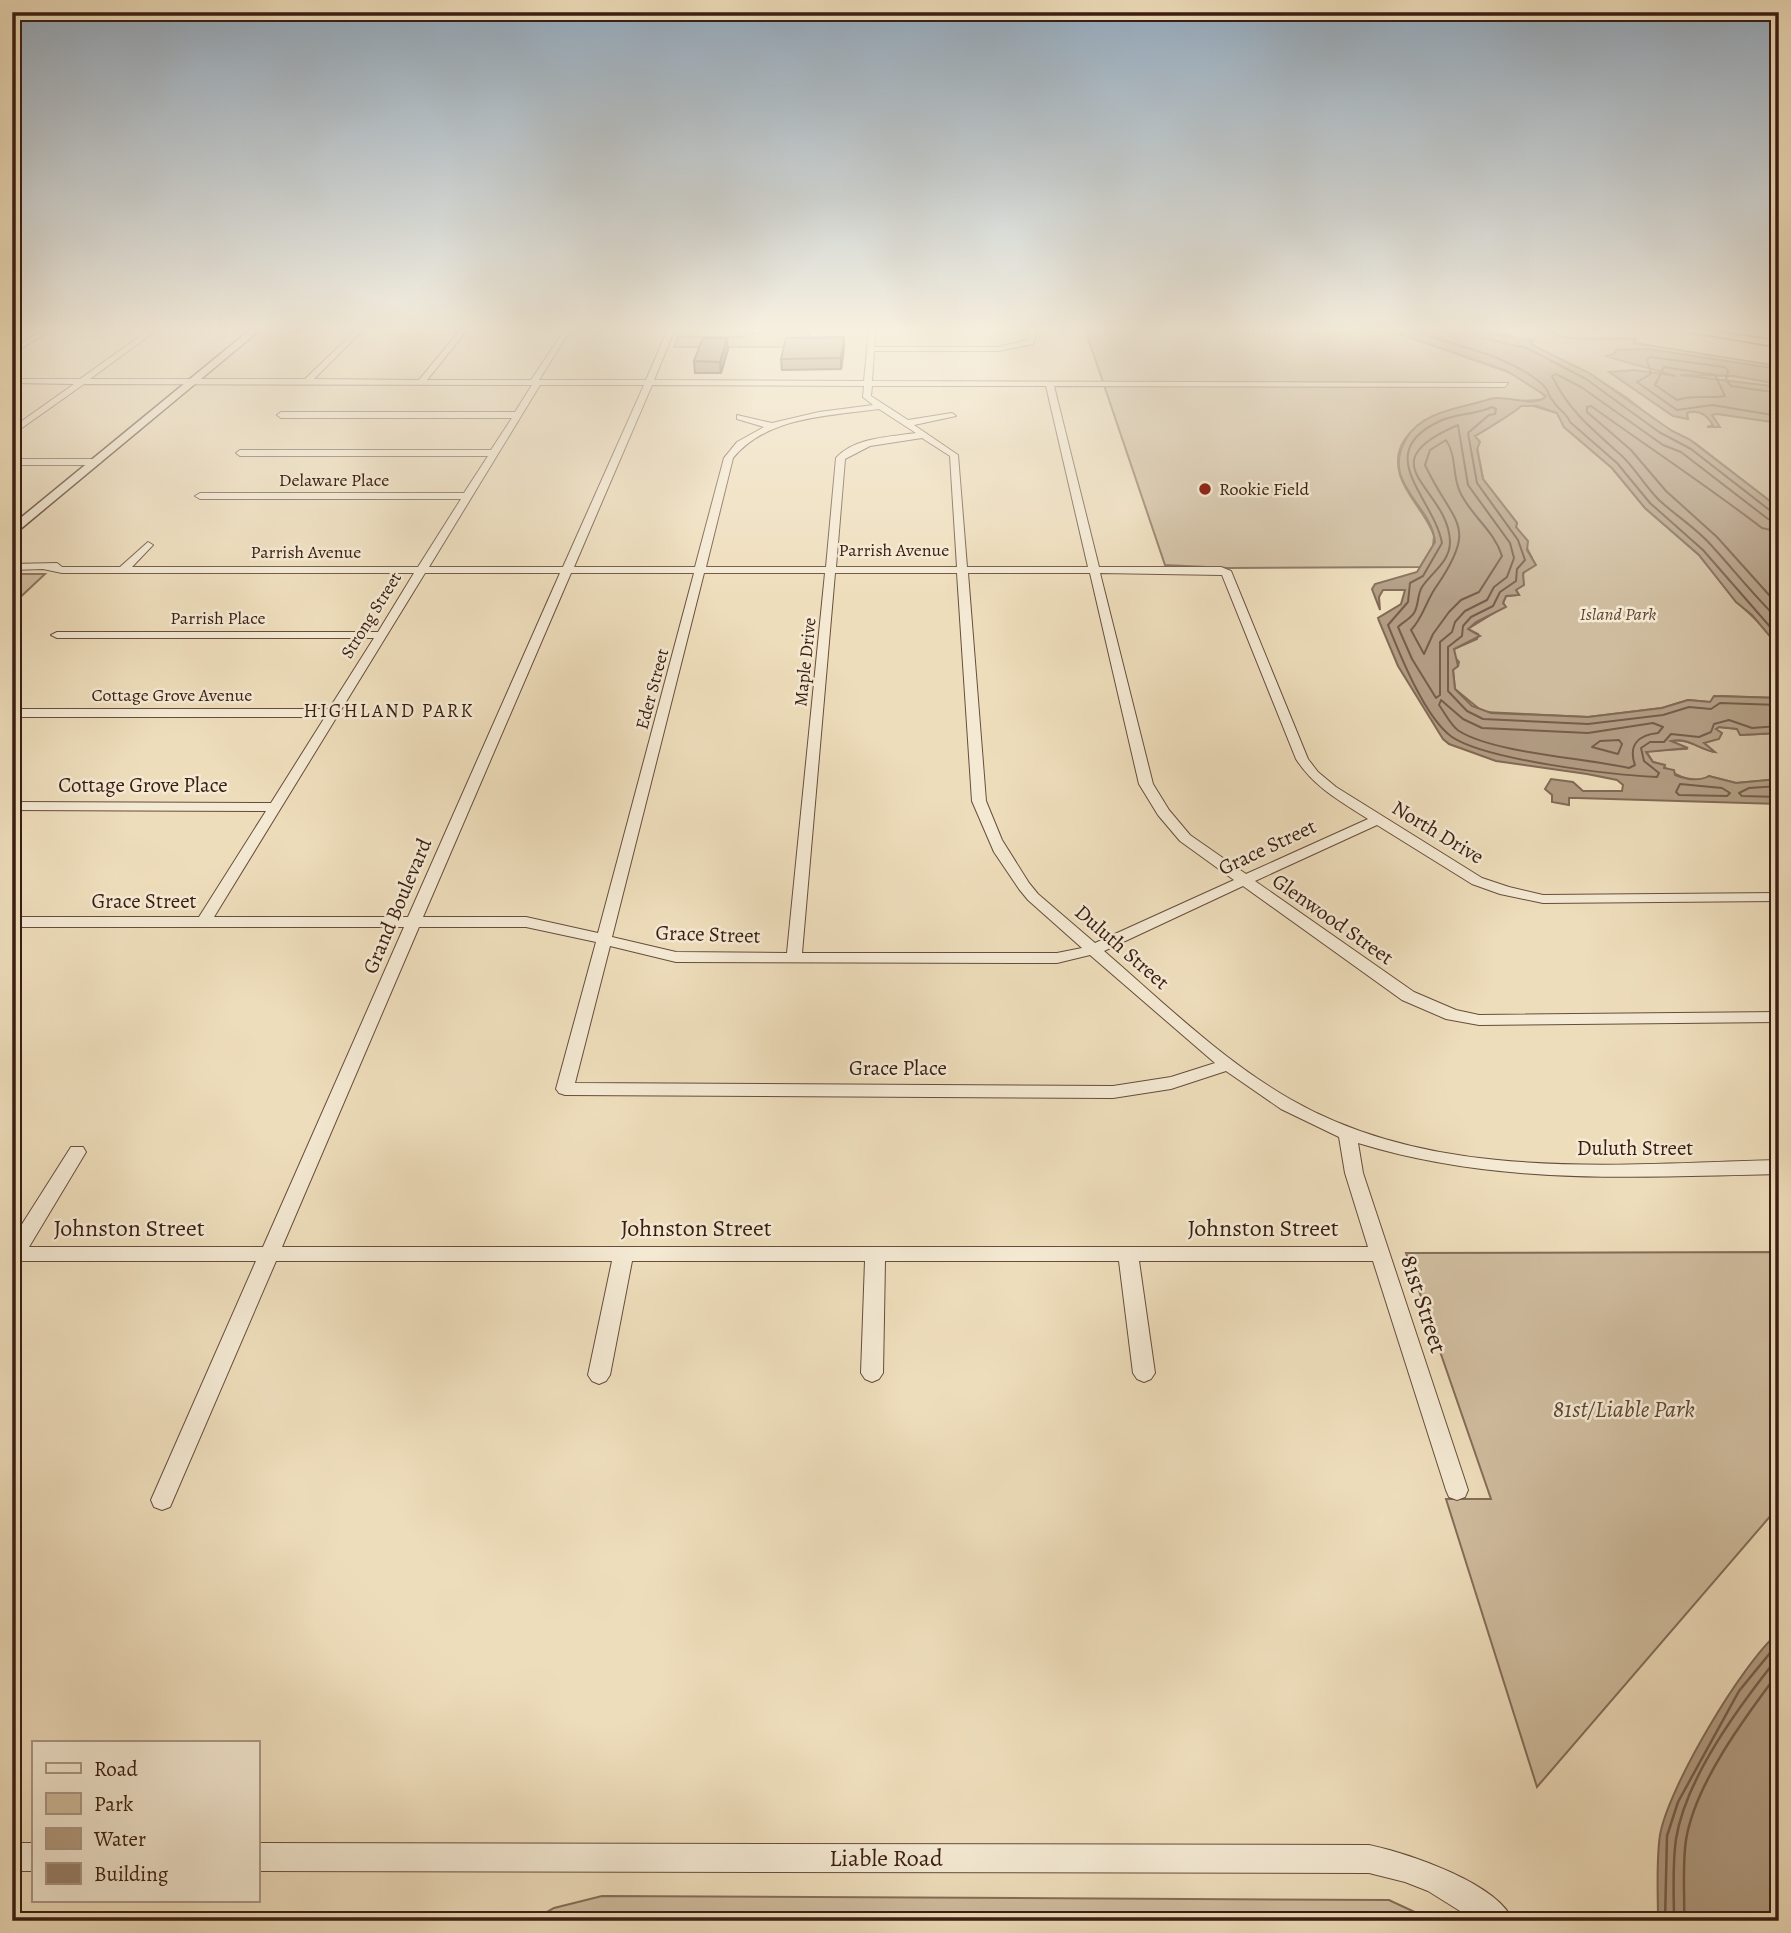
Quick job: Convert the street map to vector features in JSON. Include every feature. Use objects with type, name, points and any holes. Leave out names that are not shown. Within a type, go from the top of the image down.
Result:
[{"type":"street","points":[[12,432],[30,419]]},
{"type":"street","points":[[12,532],[147,419]]},
{"type":"street","name":"Strong Street","points":[[204,922],[514,419]]},
{"type":"street","name":"Grand Boulevard","points":[[162,1500],[633,419]]},
{"type":"street","points":[[748,419],[771,426]]},
{"type":"street","name":"Eder Street","points":[[565,1089],[729,458],[736,446],[745,439],[771,426],[808,419]]},
{"type":"street","name":"Duluth Street","points":[[902,419],[954,455],[979,802],[989,830],[1008,867],[1033,897],[1092,950],[1227,1064],[1286,1104],[1348,1134],[1418,1156],[1487,1166],[1551,1169],[1779,1167]]},
{"type":"street","points":[[908,423],[932,419]]},
{"type":"street","name":"Glenwood Street","points":[[1058,419],[1146,784],[1163,812],[1185,838],[1242,881],[1408,996],[1452,1016],[1479,1020],[1779,1017]]},
{"type":"street","name":"Maple Drive","points":[[794,957],[843,455],[860,446],[925,435]]},
{"type":"street","points":[[240,453],[494,453]]},
{"type":"street","points":[[12,462],[96,462]]},
{"type":"street","name":"Delaware Place","points":[[200,496],[467,496]]},
{"type":"street","points":[[126,567],[148,545]]},
{"type":"street","name":"Parrish Avenue","points":[[12,567],[1221,570]]},
{"type":"street","name":"North Drive","points":[[1221,570],[1227,573],[1302,759],[1313,775],[1376,820],[1477,881],[1505,891],[1570,900],[1779,897]]},
{"type":"street","name":"Parrish Place","points":[[57,635],[379,635]]},
{"type":"street","name":"Cottage Grove Avenue","points":[[12,713],[331,713]]},
{"type":"street","name":"Cottage Grove Place","points":[[12,806],[273,807]]},
{"type":"street","name":"Grace Street","points":[[12,922],[526,922],[558,925],[646,953],[676,957],[1057,958],[1092,950],[1376,820]]},
{"type":"street","name":"Grace Place","points":[[565,1089],[1113,1091],[1161,1087],[1194,1079],[1227,1064]]},
{"type":"street","name":"81st Street","points":[[1348,1134],[1354,1173],[1457,1489]]},
{"type":"street","points":[[13,1255],[77,1152]]},
{"type":"street","points":[[872,1373],[875,1254]]},
{"type":"street","name":"Johnston Street","points":[[13,1255],[1380,1254]]},
{"type":"street","points":[[599,1375],[623,1255]]},
{"type":"street","points":[[1128,1255],[1144,1373]]},
{"type":"street","points":[[12,1857],[32,1857]]},
{"type":"street","name":"Liable Road","points":[[259,1857],[1368,1859],[1406,1866],[1450,1886],[1499,1921]]},
{"type":"green space","points":[[1116,419],[1429,419],[1413,430],[1403,442],[1398,457],[1400,475],[1407,491],[1427,520],[1434,536],[1433,546],[1420,567],[1228,568],[1165,565]]},
{"type":"green space","name":"Island Park","points":[[1501,419],[1560,419],[1564,427],[1612,468],[1645,508],[1699,555],[1736,601],[1767,630],[1779,647],[1779,698],[1720,696],[1710,702],[1688,700],[1662,708],[1588,717],[1483,712],[1455,689],[1453,669],[1459,662],[1453,655],[1454,649],[1477,639],[1478,634],[1468,629],[1505,606],[1503,603],[1506,596],[1519,595],[1516,590],[1525,570],[1532,567],[1532,558],[1516,527],[1517,523],[1483,479],[1475,436]]},
{"type":"green space","points":[[1654,419],[1779,419],[1779,508],[1695,443]]},
{"type":"green space","points":[[12,574],[45,574],[12,605]]},
{"type":"green space","points":[[1716,728],[1738,729],[1741,735],[1779,733],[1779,779],[1736,783],[1709,776],[1692,780],[1653,762],[1646,751],[1685,749],[1671,741],[1677,740],[1714,752],[1704,743],[1718,736]]},
{"type":"green space","name":"81st/Liable Park","points":[[1779,1252],[1779,1506],[1537,1787],[1446,1499],[1491,1499],[1406,1253]]},
{"type":"green space","points":[[602,1896],[1389,1900],[1434,1921],[531,1921],[554,1908]]},
{"type":"water","points":[[1427,419],[1502,419],[1475,436],[1480,442],[1477,449],[1483,479],[1517,523],[1516,527],[1528,541],[1527,550],[1536,565],[1523,573],[1524,585],[1516,590],[1519,595],[1506,596],[1503,603],[1506,607],[1468,629],[1480,636],[1454,649],[1458,666],[1453,670],[1455,689],[1472,706],[1491,713],[1588,717],[1662,708],[1688,700],[1710,702],[1714,696],[1779,698],[1779,733],[1740,735],[1737,729],[1719,727],[1716,729],[1722,733],[1719,739],[1704,743],[1715,752],[1677,740],[1671,741],[1688,748],[1646,752],[1653,762],[1665,765],[1664,768],[1674,770],[1675,775],[1685,778],[1709,776],[1736,783],[1779,779],[1779,804],[1577,798],[1569,798],[1569,805],[1552,802],[1552,795],[1545,789],[1551,779],[1573,782],[1583,791],[1622,791],[1623,785],[1617,780],[1587,774],[1496,761],[1449,744],[1443,739],[1398,666],[1378,618],[1401,604],[1405,590],[1383,590],[1379,597],[1380,610],[1372,589],[1375,584],[1417,572],[1435,542],[1426,516],[1403,481],[1399,469],[1400,455],[1406,439]]},
{"type":"water","points":[[1560,419],[1655,419],[1689,439],[1779,508],[1779,647],[1752,615],[1736,602],[1699,555],[1645,508],[1612,468],[1564,427]]},
{"type":"water","points":[[1708,419],[1715,419],[1720,427],[1707,427],[1713,425]]},
{"type":"water","points":[[1753,419],[1779,419],[1779,423]]},
{"type":"water","points":[[1779,1632],[1779,1921],[1658,1921],[1660,1835],[1666,1814],[1691,1758],[1727,1697]]},
{"type":"place","name":"Rookie Field","points":[[1205,489]]},
{"type":"district","name":"HIGHLAND PARK","points":[[389,711]]}]
